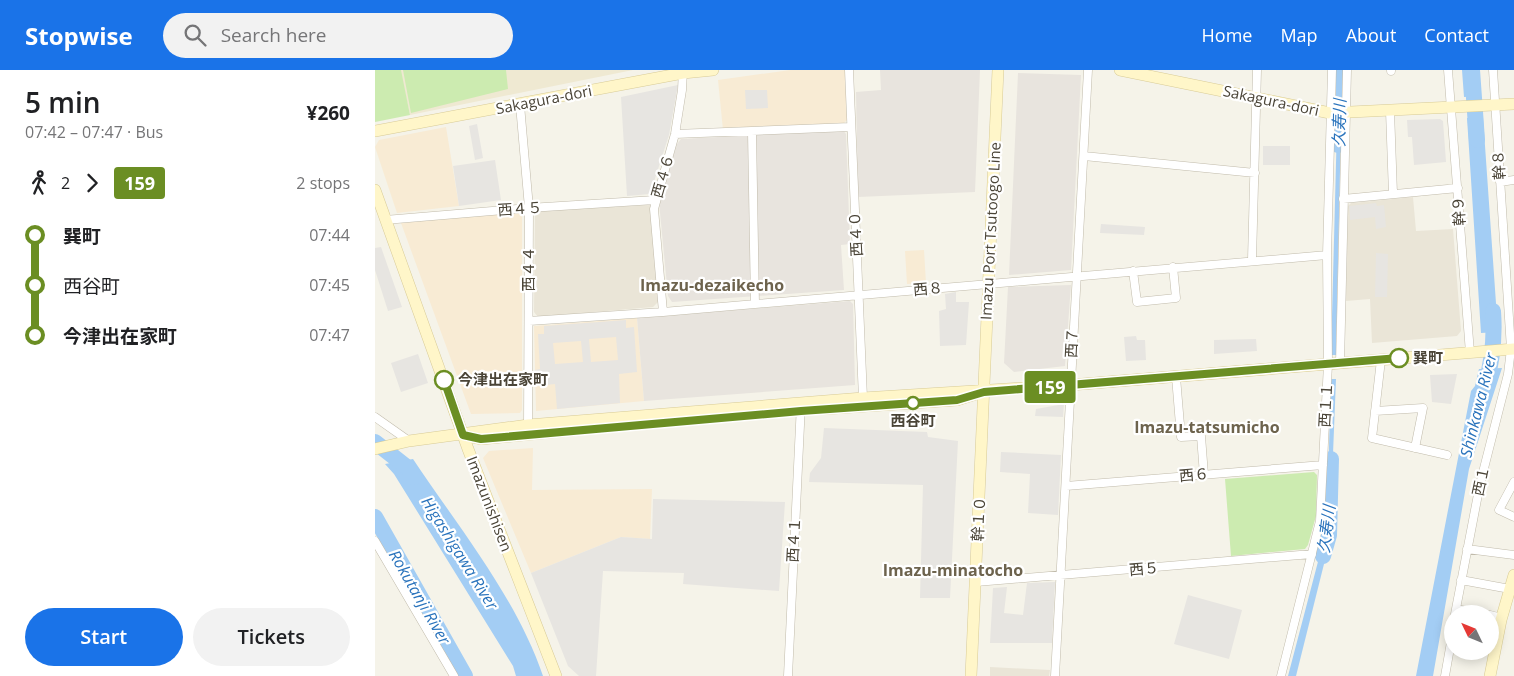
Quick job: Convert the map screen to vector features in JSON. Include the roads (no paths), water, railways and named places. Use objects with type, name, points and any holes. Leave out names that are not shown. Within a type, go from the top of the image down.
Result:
[{"type":"main road","name":"Sakagura-dori","points":[[375,131],[520,105],[683,72],[713,70]]},
{"type":"main road","name":"Imazu Port Tsutoogo Line","points":[[984,392],[998,70]]},
{"type":"main road","name":"Sakagura-dori","points":[[1120,70],[1339,113],[1514,104]]},
{"type":"main road","name":"Imazunishisen","points":[[375,190],[463,435],[556,676]]},
{"type":"main road","points":[[801,407],[863,398],[984,392],[1510,349]]},
{"type":"main road","points":[[375,449],[406,442],[463,435],[479,431],[528,430],[801,407],[957,400],[984,392]]},
{"type":"main road","name":"幹１０","points":[[971,676],[984,392]]},
{"type":"main road","points":[[1490,676],[1502,618],[1514,575]]},
{"type":"street","name":"西４０","points":[[849,70],[863,398]]},
{"type":"street","name":"西７","points":[[1055,676],[1088,70]]},
{"type":"street","points":[[1252,260],[1257,70]]},
{"type":"street","name":"西１１","points":[[1281,676],[1320,521],[1327,364],[1327,255],[1339,113],[1332,70]]},
{"type":"street","points":[[1341,363],[1343,199],[1339,113],[1347,70]]},
{"type":"street","name":"幹９","points":[[1448,70],[1457,108],[1458,188],[1474,352]]},
{"type":"street","name":"幹８","points":[[1493,70],[1491,105],[1510,267],[1510,349]]},
{"type":"street","name":"西４６","points":[[663,312],[655,200],[675,134],[683,72]]},
{"type":"street","name":"西４４","points":[[520,105],[529,208],[528,430]]},
{"type":"street","points":[[1389,110],[1393,194]]},
{"type":"street","points":[[675,134],[850,127]]},
{"type":"street","points":[[752,132],[755,304]]},
{"type":"street","points":[[1084,156],[1255,173]]},
{"type":"street","points":[[1500,182],[1514,180]]},
{"type":"street","points":[[1343,199],[1458,188]]},
{"type":"street","name":"西４５","points":[[385,220],[655,200]]},
{"type":"street","name":"西８","points":[[529,321],[663,312],[1327,255]]},
{"type":"street","points":[[1133,271],[1137,302],[1176,298],[1173,267]]},
{"type":"street","name":"西１","points":[[1457,605],[1479,484],[1508,374],[1510,349]]},
{"type":"street","points":[[1381,360],[1372,438],[1447,455]]},
{"type":"street","points":[[1176,376],[1181,437],[1201,436],[1205,475]]},
{"type":"street","name":"西４１","points":[[788,676],[801,407]]},
{"type":"street","points":[[1375,411],[1423,408],[1415,448]]},
{"type":"street","points":[[375,417],[406,442]]},
{"type":"street","name":"西６","points":[[1066,486],[1323,465]]},
{"type":"street","points":[[1514,482],[1499,510],[1514,517]]},
{"type":"street","points":[[375,541],[454,676]]},
{"type":"street","points":[[1467,549],[1514,555]]},
{"type":"street","name":"西５","points":[[976,582],[1312,554]]},
{"type":"street","points":[[1461,580],[1510,588]]},
{"type":"street","points":[[1445,676],[1448,660]]},
{"type":"water","points":[[1462,70],[1478,70],[1481,96],[1464,97]]},
{"type":"water","points":[[1483,117],[1498,332],[1481,333],[1467,118]]},
{"type":"water","points":[[1337,125],[1341,125],[1336,355],[1331,355]]},
{"type":"water","points":[[1502,368],[1469,469],[1433,676],[1416,676],[1471,391],[1475,386],[1479,369]]},
{"type":"water","points":[[1331,379],[1336,379],[1332,479],[1328,480]]},
{"type":"water","points":[[413,459],[502,591],[532,647],[543,676],[516,676],[513,666],[394,474],[385,464]]},
{"type":"water","points":[[1325,535],[1331,536],[1296,676],[1288,676]]},
{"type":"waterway","name":"久寿川","points":[[1338,145],[1340,70]]},
{"type":"waterway","name":"Shinkawa River","points":[[1472,70],[1477,140]]},
{"type":"waterway","name":"Shinkawa River","points":[[1485,388],[1492,350],[1493,311]]},
{"type":"waterway","name":"Higashigawa River","points":[[375,442],[408,468],[414,477]]},
{"type":"waterway","name":"久寿川","points":[[1323,556],[1329,535],[1331,459]]},
{"type":"waterway","name":"Rokutanji River","points":[[375,517],[465,676]]},
{"type":"place","name":"巽町","points":[[1399,358]]},
{"type":"place","name":"今津出在家町","points":[[444,380]]},
{"type":"place","name":"西谷町","points":[[913,403]]},
{"type":"district","name":"Imazu-dezaikecho","points":[[712,285]]},
{"type":"district","name":"Imazu-tatsumicho","points":[[1207,427]]},
{"type":"district","name":"Imazu-minatocho","points":[[953,570]]}]
